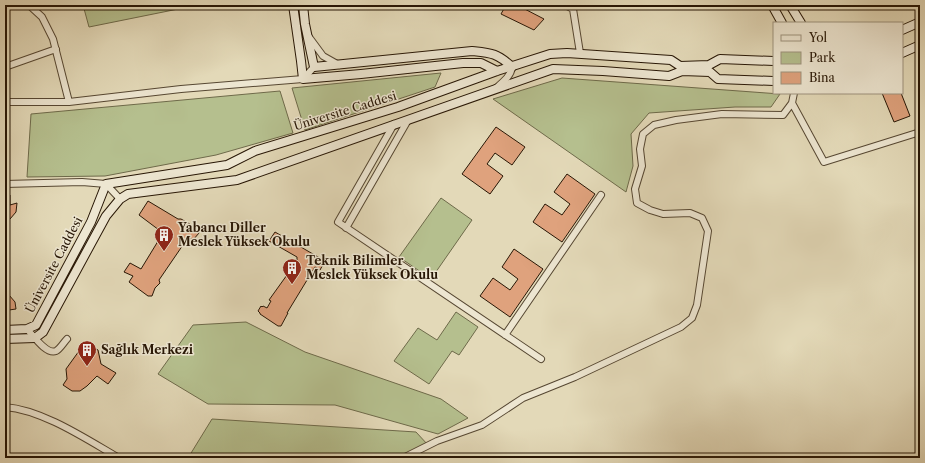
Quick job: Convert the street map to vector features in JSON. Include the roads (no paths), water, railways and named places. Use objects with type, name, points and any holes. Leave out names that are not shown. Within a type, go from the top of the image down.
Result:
[{"type":"main road","points":[[293,5],[303,79],[463,63],[481,63],[497,72]]},
{"type":"main road","points":[[303,5],[307,35],[314,67],[472,51],[492,53],[504,59],[512,67]]},
{"type":"main road","points":[[772,5],[781,22]]},
{"type":"main road","points":[[790,5],[800,22]]},
{"type":"main road","points":[[903,30],[920,22]]},
{"type":"main road","points":[[903,53],[920,45]]},
{"type":"main road","name":"Üniversite Caddesi","points":[[5,330],[27,328],[36,325],[91,222],[106,184],[227,165],[255,152],[398,108],[550,54],[567,52],[672,60],[680,66],[710,65],[720,58],[773,61]]},
{"type":"main road","points":[[5,339],[35,338],[42,332],[106,216],[120,199],[128,194],[237,180],[553,69],[669,76],[682,71],[710,72],[718,79],[773,81]]},
{"type":"street","points":[[29,5],[42,17],[53,39],[69,102]]},
{"type":"street","points":[[565,5],[574,9],[580,53]]},
{"type":"street","points":[[307,35],[323,56],[339,65]]},
{"type":"street","points":[[5,67],[56,48]]},
{"type":"street","points":[[5,102],[69,102],[181,89],[303,79],[314,67]]},
{"type":"street","points":[[493,90],[508,77],[512,71],[512,67]]},
{"type":"street","points":[[497,72],[508,77],[524,79]]},
{"type":"street","points":[[403,458],[437,440],[482,425],[523,398],[575,377],[681,327],[692,318],[697,305],[708,231],[702,218],[690,213],[663,214],[637,204],[635,189],[642,166],[640,149],[643,134],[654,125],[691,118],[722,114],[783,115],[792,103],[794,94]]},
{"type":"street","points":[[792,103],[824,162],[920,132]]},
{"type":"street","points":[[346,228],[408,120]]},
{"type":"street","points":[[394,124],[338,222],[541,359]]},
{"type":"street","points":[[5,184],[82,182],[106,184],[120,199]]},
{"type":"street","points":[[505,335],[601,195]]},
{"type":"street","points":[[27,328],[46,350],[52,352],[57,350],[67,339]]},
{"type":"street","points":[[5,407],[17,408],[38,415],[76,433],[118,458]]},
{"type":"place","name":"Yabancı Diller Meslek Yüksek Okulu","points":[[164,252]]},
{"type":"place","name":"Teknik Bilimler Meslek Yüksek Okulu","points":[[292,285]]},
{"type":"place","name":"Sağlık Merkezi","points":[[87,367]]}]
